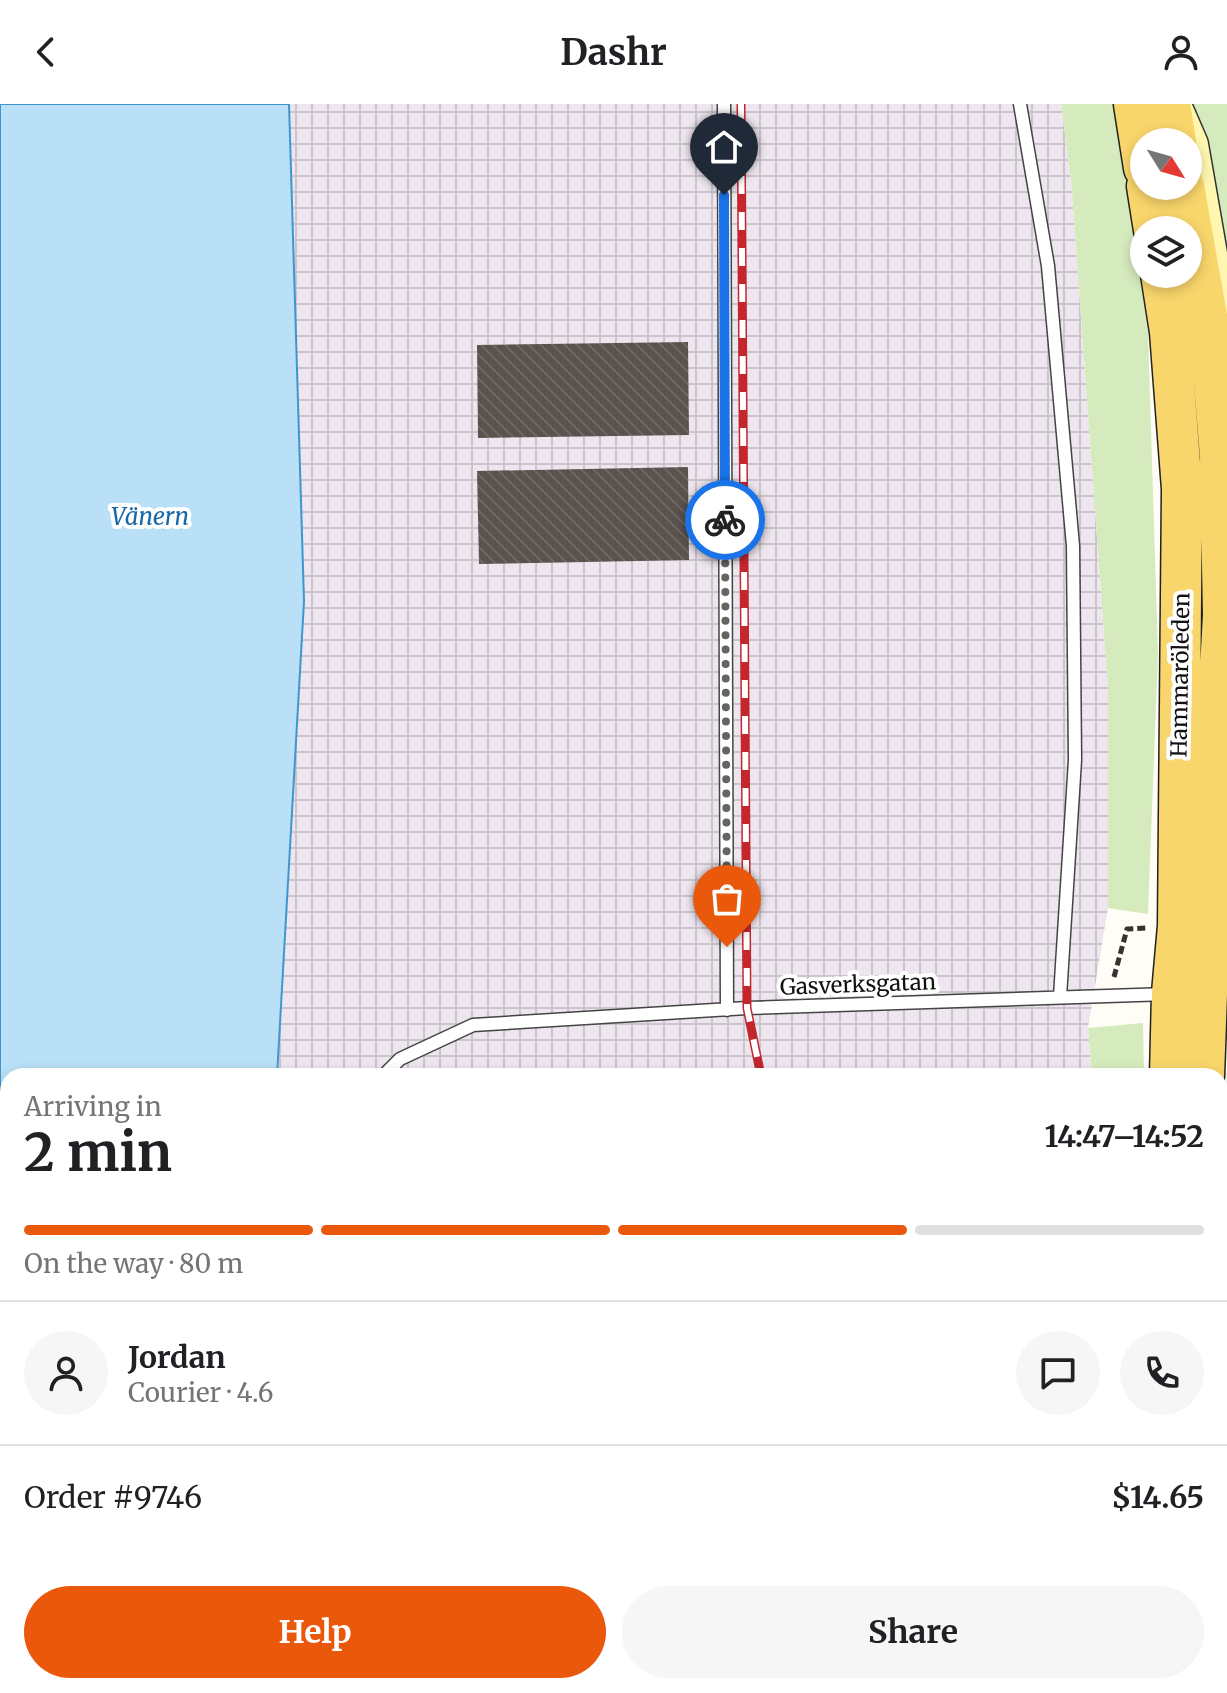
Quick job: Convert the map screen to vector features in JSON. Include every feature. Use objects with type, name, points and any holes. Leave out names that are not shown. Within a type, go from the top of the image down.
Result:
[{"type":"main road","points":[[1134,104],[1138,128]]},
{"type":"main road","points":[[1171,104],[1174,128]]},
{"type":"main road","points":[[1171,104],[1190,145],[1214,283],[1227,306]]},
{"type":"main road","name":"Hammaröleden","points":[[1172,1068],[1189,994],[1212,935],[1215,759],[1223,615],[1220,457],[1210,333],[1186,200]]},
{"type":"main road","name":"Hammaröleden","points":[[1163,288],[1170,332],[1182,489],[1178,926],[1203,1068]]},
{"type":"lane","points":[[724,104],[727,1010]]},
{"type":"lane","points":[[1020,104],[1048,266],[1073,546],[1075,760],[1060,997]]},
{"type":"lane","name":"Gasverksgatan","points":[[391,1068],[400,1059],[473,1025],[727,1010],[1189,994]]},
{"type":"shaded area","points":[[289,104],[1061,104],[1071,179],[1108,689],[1108,908],[1088,1028],[1091,1068],[277,1068],[304,601]]},
{"type":"green space","points":[[1061,104],[1115,104],[1131,216],[1130,288],[1141,288],[1148,334],[1158,653],[1148,914],[1108,908],[1108,689],[1071,179]]},
{"type":"green space","points":[[1191,104],[1227,104],[1227,274],[1202,156],[1202,128],[1196,128]]},
{"type":"green space","points":[[1143,1023],[1144,1068],[1091,1068],[1088,1028]]},
{"type":"water","name":"Vänern","points":[[0,104],[289,104],[304,601],[277,1068],[0,1068]]},
{"type":"building","points":[[688,342],[689,435],[478,438],[477,345]]},
{"type":"building","points":[[688,467],[689,560],[479,564],[477,471]]},
{"type":"railway","points":[[741,104],[747,1008],[759,1068]]},
{"type":"way so far","points":[[725,520],[727,947]]},
{"type":"route","points":[[724,195],[725,520]]}]
